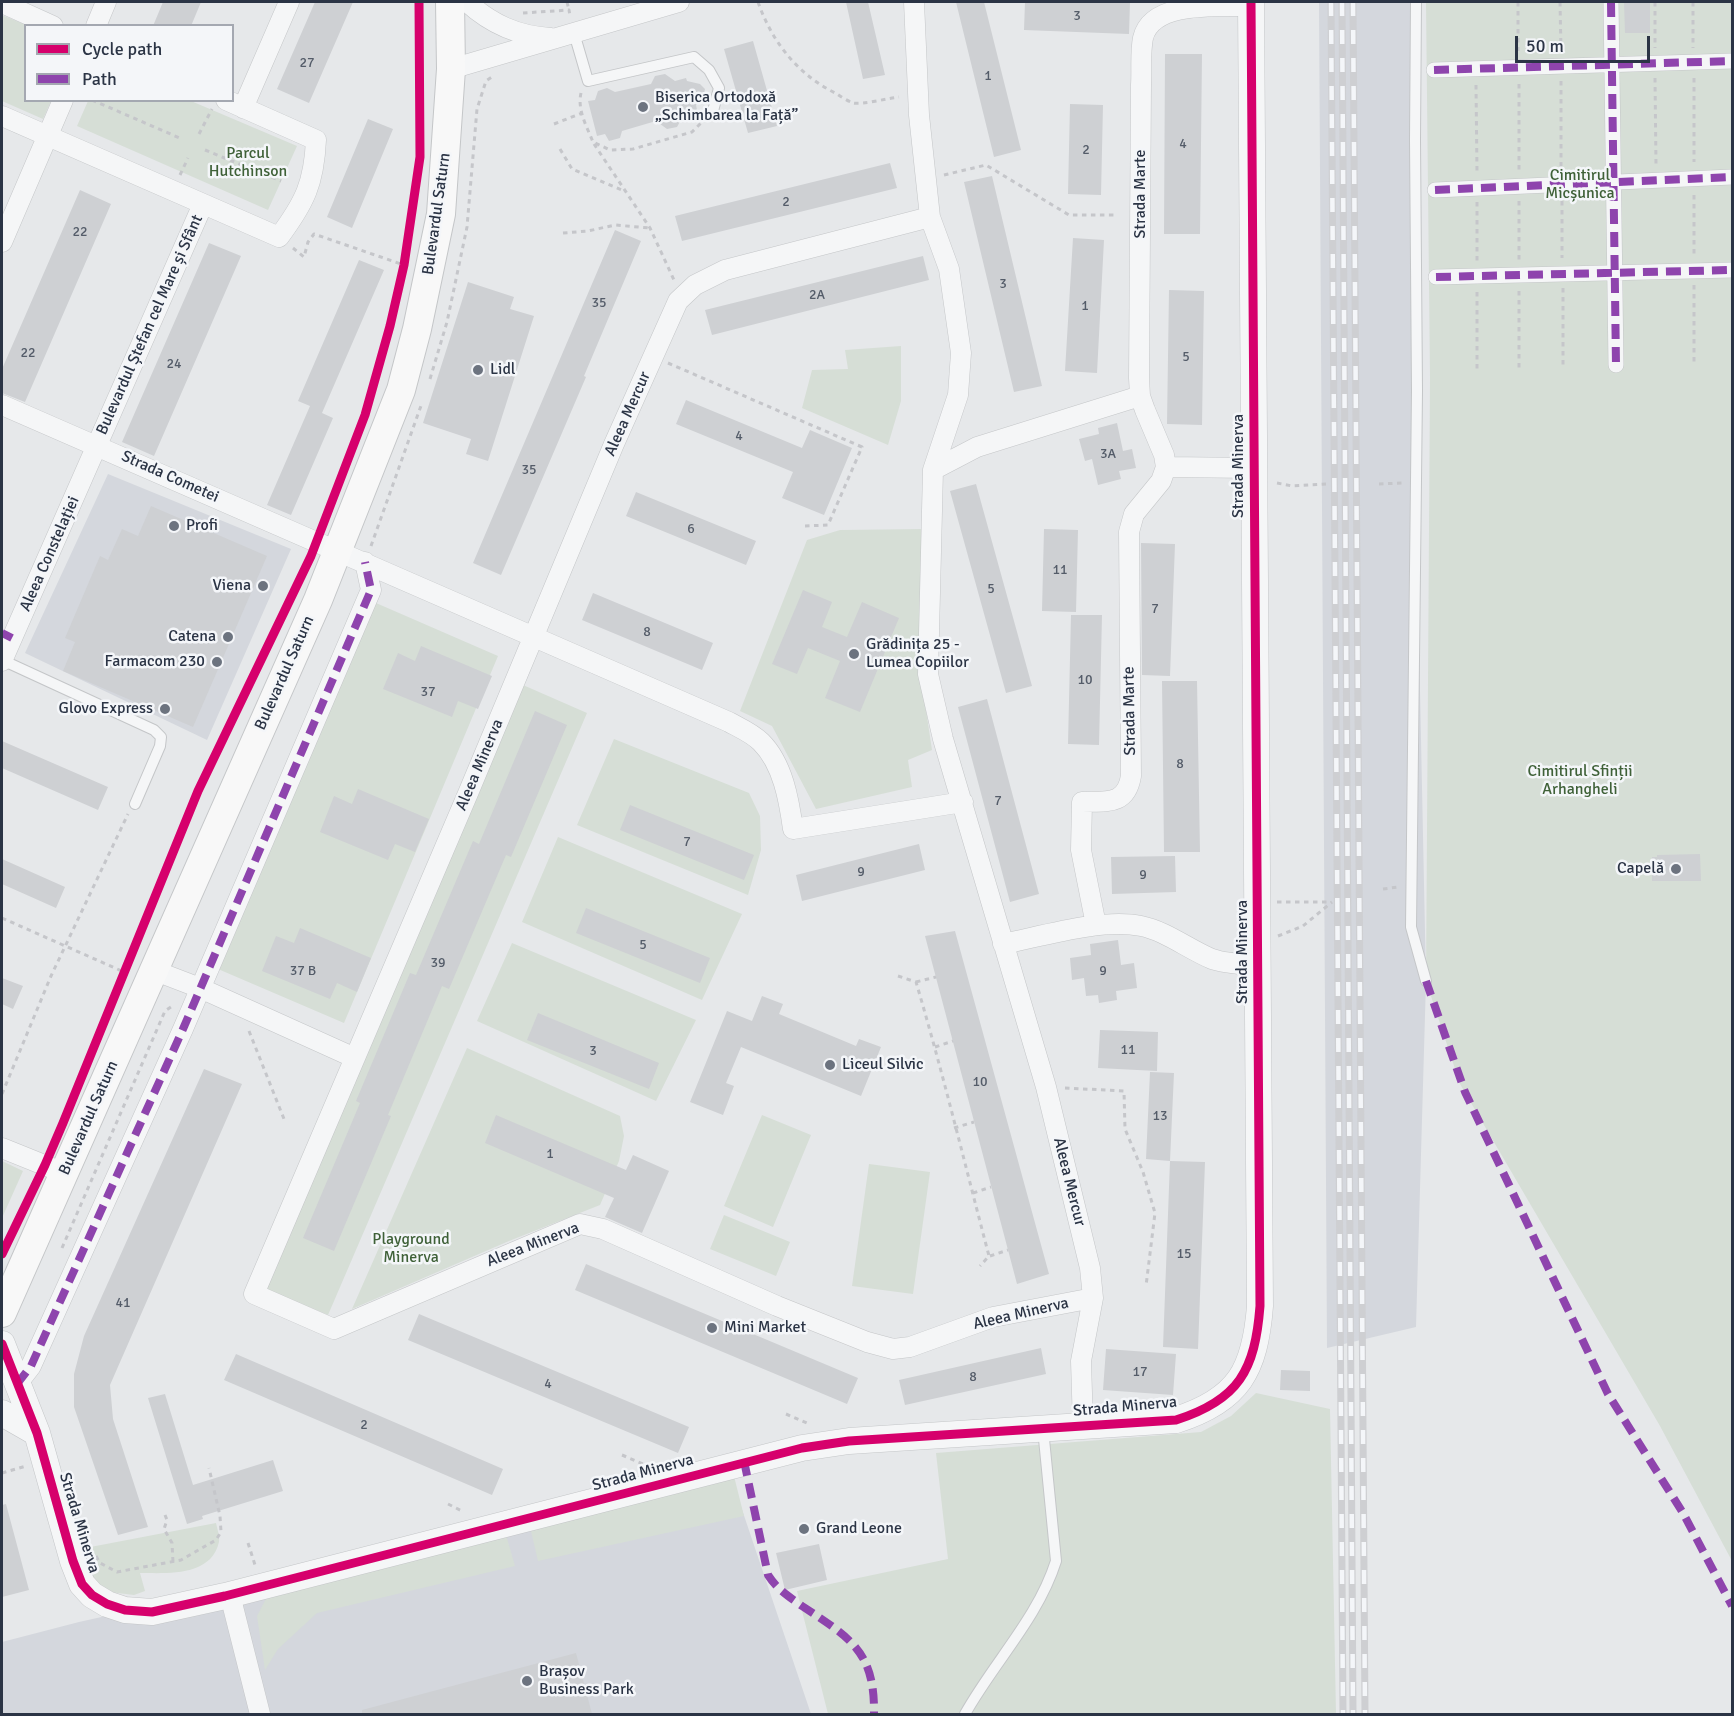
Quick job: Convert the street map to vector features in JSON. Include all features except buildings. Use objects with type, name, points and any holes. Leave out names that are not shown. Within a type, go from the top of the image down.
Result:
[{"type":"main road","name":"Bulevardul Saturn","points":[[2,1313],[64,1173],[141,965],[338,550],[400,390],[417,329],[441,214],[452,69],[450,2]]},
{"type":"street","points":[[97,24],[106,2]]},
{"type":"street","points":[[279,237],[309,191],[315,164],[316,140],[234,104],[288,2]]},
{"type":"street","points":[[467,2],[480,14],[511,31],[533,37],[565,35]]},
{"type":"street","points":[[452,69],[679,2]]},
{"type":"street","name":"Aleea Mercur","points":[[914,2],[925,180],[930,217],[949,269],[961,353],[958,395],[933,470],[928,674],[943,739],[1046,1087],[1090,1268],[1094,1298],[1081,1361],[1083,1426]]},
{"type":"street","points":[[1611,2],[1616,365]]},
{"type":"street","points":[[2,3],[49,24]]},
{"type":"street","name":"Strada Marte","points":[[1096,926],[1081,850],[1082,802],[1114,800],[1123,797],[1129,788],[1131,776],[1129,532],[1134,514],[1161,481],[1166,467],[1164,455],[1140,396],[1139,378],[1143,37],[1149,24],[1161,13],[1184,6],[1251,4]]},
{"type":"street","name":"Strada Minerva","points":[[2,1344],[24,1375],[37,1432],[77,1574],[82,1584],[92,1595],[107,1604],[125,1610],[152,1612],[230,1595],[802,1448],[849,1441],[1176,1420],[1198,1413],[1232,1391],[1243,1376],[1252,1356],[1258,1332],[1260,1306],[1251,4]]},
{"type":"street","points":[[1434,70],[1732,61]]},
{"type":"street","points":[[2,242],[62,102]]},
{"type":"street","name":"Bulevardul Ștefan cel Mare și Sfânt","points":[[2,116],[279,237]]},
{"type":"street","points":[[1436,190],[1732,177]]},
{"type":"street","name":"Bulevardul Ștefan cel Mare și Sfânt","points":[[97,446],[203,204]]},
{"type":"street","name":"Aleea Mercur","points":[[534,637],[678,301],[695,285],[725,270],[930,217]]},
{"type":"street","points":[[1436,278],[1732,270]]},
{"type":"street","points":[[933,470],[977,447],[1140,396]]},
{"type":"street","name":"Strada Cometei","points":[[2,405],[534,637]]},
{"type":"street","name":"Aleea Constelației","points":[[2,660],[7,635],[97,446]]},
{"type":"street","points":[[1166,467],[1254,474]]},
{"type":"street","points":[[24,1375],[200,988],[371,590],[365,562]]},
{"type":"street","points":[[534,637],[749,732],[773,757],[790,804],[793,829],[963,802]]},
{"type":"street","name":"Aleea Minerva","points":[[534,637],[254,1294],[334,1329],[580,1224],[603,1228],[777,1306],[867,1342],[893,1349],[910,1347],[993,1317],[1094,1298]]},
{"type":"street","points":[[1003,944],[1120,923],[1142,926],[1212,959],[1228,963],[1258,955]]},
{"type":"street","points":[[141,965],[200,988],[355,1058]]},
{"type":"street","points":[[2,1148],[64,1173]]},
{"type":"street","points":[[2,1413],[37,1432]]},
{"type":"street","points":[[230,1595],[260,1714]]},
{"type":"lane","points":[[1416,2],[1416,482],[1411,927],[1426,981]]},
{"type":"lane","points":[[565,35],[588,81],[694,57],[709,70],[719,88],[713,111]]},
{"type":"lane","points":[[2,660],[154,730],[161,737],[160,747],[135,804]]},
{"type":"lane","points":[[966,1714],[1037,1604],[1051,1578],[1056,1561],[1043,1429]]},
{"type":"path","points":[[565,35],[569,10],[567,2]]},
{"type":"path","points":[[758,2],[765,21],[783,49],[804,74],[825,88],[854,103],[919,94]]},
{"type":"path","points":[[1655,2],[1656,180]]},
{"type":"path","points":[[515,14],[569,10]]},
{"type":"path","points":[[1476,69],[1477,369]]},
{"type":"path","points":[[588,81],[582,87],[580,99],[582,113],[593,142],[650,228],[667,261],[673,279],[695,285]]},
{"type":"path","points":[[97,102],[182,139]]},
{"type":"path","points":[[200,134],[213,102]]},
{"type":"path","points":[[593,142],[610,150],[633,149],[692,132],[713,111]]},
{"type":"path","points":[[554,124],[582,113]]},
{"type":"path","points":[[560,148],[572,169],[626,191]]},
{"type":"path","points":[[205,150],[281,181]]},
{"type":"path","points":[[925,180],[986,165],[1069,215],[1115,215]]},
{"type":"path","points":[[564,233],[615,225],[650,228]]},
{"type":"path","points":[[279,237],[304,257],[308,242],[314,234],[404,265]]},
{"type":"path","points":[[402,275],[406,254]]},
{"type":"path","points":[[653,356],[862,447],[828,525],[805,526]]},
{"type":"path","points":[[1254,474],[1292,486],[1326,484]]},
{"type":"path","points":[[1379,484],[1416,482]]},
{"type":"path","points":[[2,1094],[51,976],[124,819],[135,804]]},
{"type":"path","points":[[1257,902],[1332,902],[1303,926],[1258,955]]},
{"type":"path","points":[[2,918],[123,976],[141,965]]},
{"type":"path","points":[[898,976],[916,982],[936,977]]},
{"type":"path","points":[[916,982],[989,1256]]},
{"type":"path","points":[[239,1006],[284,1119]]},
{"type":"path","points":[[935,1047],[953,1041]]},
{"type":"path","points":[[1046,1087],[1124,1091],[1125,1129],[1143,1172],[1155,1213],[1146,1286]]},
{"type":"path","points":[[954,1128],[974,1122]]},
{"type":"path","points":[[972,1193],[991,1186]]},
{"type":"path","points":[[980,1266],[989,1256],[1008,1250]]},
{"type":"path","points":[[2,1473],[29,1465]]},
{"type":"path","points":[[92,1549],[100,1563],[117,1572],[181,1560],[216,1540],[221,1532],[220,1516],[209,1468]]},
{"type":"path","points":[[165,1515],[167,1520],[164,1529],[172,1543],[173,1562]]},
{"type":"shaded area","points":[[1319,2],[1411,2],[1411,255],[1426,981],[1416,1327],[1327,1348]]},
{"type":"shaded area","points":[[108,474],[291,549],[207,740],[25,653]]},
{"type":"shaded area","points":[[731,1477],[811,1714],[2,1714],[2,1642],[79,1622]]},
{"type":"green space","points":[[1426,2],[1732,2],[1732,1561],[1660,1426],[1460,1084],[1426,981],[1430,378]]},
{"type":"green space","points":[[2,15],[24,24],[24,102],[51,102],[43,119],[2,101]]},
{"type":"green space","name":"Parcul Hutchinson","points":[[88,102],[193,102],[297,146],[268,210],[77,126]]},
{"type":"green space","points":[[901,346],[901,401],[888,445],[802,408],[812,370],[848,369],[845,350]]},
{"type":"green space","points":[[923,529],[920,670],[932,750],[908,760],[912,787],[816,809],[772,726],[740,711],[807,540],[840,530]]},
{"type":"green space","points":[[376,603],[498,656],[344,1023],[218,969]]},
{"type":"green space","points":[[523,685],[587,713],[328,1315],[263,1288]]},
{"type":"green space","points":[[614,739],[749,793],[760,816],[761,850],[748,895],[577,825]]},
{"type":"green space","points":[[558,837],[742,914],[702,1000],[522,922]]},
{"type":"green space","points":[[512,943],[696,1020],[656,1101],[477,1021]]},
{"type":"green space","name":"Playground Minerva","points":[[467,1048],[620,1116],[624,1136],[619,1161],[600,1205],[509,1241],[352,1309]]},
{"type":"green space","points":[[762,1115],[811,1135],[773,1227],[724,1206]]},
{"type":"green space","points":[[2,1161],[23,1171],[2,1218]]},
{"type":"green space","points":[[869,1164],[930,1172],[913,1294],[852,1286]]},
{"type":"green space","points":[[724,1215],[790,1242],[776,1276],[710,1249]]},
{"type":"green space","points":[[1256,1393],[1330,1409],[1336,1714],[828,1714],[797,1591],[948,1559],[936,1453],[1201,1432],[1231,1416]]},
{"type":"green space","points":[[733,1472],[744,1516],[538,1561],[530,1527]]},
{"type":"green space","points":[[216,1523],[219,1542],[207,1562],[187,1571],[140,1573],[145,1591],[134,1595],[101,1591],[89,1580],[80,1549]]},
{"type":"green space","points":[[506,1535],[515,1566],[317,1613],[278,1649],[265,1670],[257,1616],[268,1595]]},
{"type":"railway","points":[[1331,2],[1343,1714]]},
{"type":"railway","points":[[1342,2],[1353,1714]]},
{"type":"railway","points":[[1353,2],[1365,1714]]},
{"type":"marked path","points":[[1611,2],[1616,365]]},
{"type":"marked path","points":[[1434,70],[1732,61]]},
{"type":"marked path","points":[[1435,190],[1732,177]]},
{"type":"marked path","points":[[1436,277],[1732,270]]},
{"type":"marked path","points":[[17,1384],[31,1366],[183,1029],[371,590],[365,562]]},
{"type":"marked path","points":[[2,633],[12,638]]},
{"type":"marked path","points":[[1426,981],[1465,1092],[1608,1394],[1683,1513],[1732,1606]]},
{"type":"marked path","points":[[744,1461],[768,1575],[783,1592],[834,1628],[856,1648],[870,1675],[874,1714]]},
{"type":"cycle path","points":[[2,1254],[63,1123],[198,791],[311,556],[365,415],[390,326],[404,265],[420,157],[419,2]]},
{"type":"cycle path","points":[[2,1344],[37,1433],[73,1561],[82,1584],[92,1595],[107,1604],[125,1610],[152,1612],[225,1596],[802,1448],[849,1441],[1176,1420],[1215,1403],[1229,1392],[1240,1380],[1248,1365],[1254,1348],[1260,1306],[1251,2]]},
{"type":"place","name":"Biserica Ortodoxă „Schimbarea la Față”","points":[[643,107]]},
{"type":"place","name":"Lidl","points":[[478,370]]},
{"type":"place","name":"Profi","points":[[174,526]]},
{"type":"place","name":"Viena","points":[[263,586]]},
{"type":"place","name":"Catena","points":[[228,637]]},
{"type":"place","name":"Grădinița 25 - Lumea Copiilor","points":[[854,654]]},
{"type":"place","name":"Farmacom 230","points":[[217,662]]},
{"type":"place","name":"Glovo Express","points":[[165,709]]},
{"type":"place","name":"Capelă","points":[[1676,869]]},
{"type":"place","name":"Liceul Silvic","points":[[830,1065]]},
{"type":"place","name":"Mini Market","points":[[712,1328]]},
{"type":"place","name":"Grand Leone","points":[[804,1529]]},
{"type":"place","name":"Brașov Business Park","points":[[527,1681]]},
{"type":"park label","name":"Cimitirul Micșunica","points":[[1580,185]]},
{"type":"park label","name":"Cimitirul Sfinții Arhangheli","points":[[1580,781]]}]
